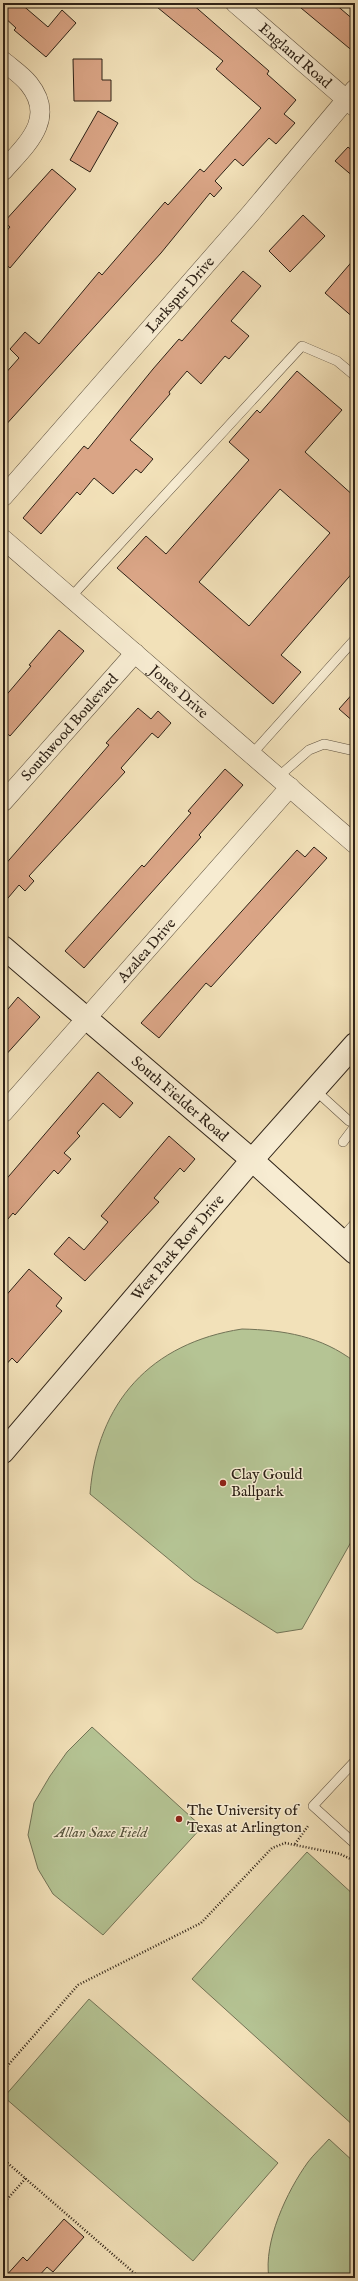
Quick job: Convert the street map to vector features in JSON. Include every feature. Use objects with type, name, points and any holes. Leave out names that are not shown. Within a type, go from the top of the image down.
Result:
[{"type":"main road","name":"South Fielder Road","points":[[3,947],[252,1160],[347,1247]]},
{"type":"main road","name":"West Park Row Drive","points":[[3,1452],[252,1160],[355,1044]]},
{"type":"street","name":"England Road","points":[[235,3],[352,99]]},
{"type":"street","points":[[3,61],[28,82],[36,94],[40,109],[39,124],[23,148],[3,171]]},
{"type":"street","name":"Larkspur Drive","points":[[3,497],[352,99]]},
{"type":"street","name":"Jones Drive","points":[[3,539],[355,844]]},
{"type":"street","name":"Southwood Boulevard","points":[[3,802],[135,653]]},
{"type":"street","name":"Azalea Drive","points":[[3,1113],[284,782]]},
{"type":"lane","points":[[71,598],[302,346],[337,361],[355,376]]},
{"type":"lane","points":[[252,754],[355,639]]},
{"type":"lane","points":[[284,782],[309,750],[324,744],[355,751]]},
{"type":"lane","points":[[315,1090],[349,1121],[355,1124],[343,1142]]},
{"type":"lane","points":[[347,1247],[355,1223]]},
{"type":"lane","points":[[355,1760],[313,1806],[355,1844]]},
{"type":"path","points":[[295,1844],[308,1826]]},
{"type":"path","points":[[3,2072],[78,1985],[201,1923],[272,1848],[285,1842],[340,1854],[355,1861]]},
{"type":"path","points":[[3,2159],[140,2278]]},
{"type":"path","points":[[3,2204],[26,2178]]},
{"type":"green space","name":"Clay Gould Ballpark","points":[[242,1329],[273,1331],[302,1336],[329,1346],[355,1362],[355,1535],[302,1629],[277,1633],[194,1580],[90,1494],[95,1461],[104,1431],[117,1405],[134,1382],[156,1363],[181,1348],[210,1336]]},
{"type":"green space","name":"Allan Saxe Field","points":[[92,1727],[202,1827],[103,1935],[53,1894],[38,1869],[28,1835],[34,1803],[50,1776],[67,1752]]},
{"type":"green space","points":[[307,1852],[355,1896],[355,2127],[192,1979]]},
{"type":"green space","points":[[89,1999],[278,2163],[193,2261],[4,2097]]},
{"type":"green space","points":[[329,2139],[355,2163],[355,2278],[269,2278],[268,2264],[270,2249],[278,2217],[292,2187],[300,2174],[308,2162]]},
{"type":"building","points":[[3,3],[20,3],[48,27],[62,10],[76,23],[46,57],[14,30],[16,28],[3,16]]},
{"type":"building","points":[[152,3],[191,3],[269,71],[267,74],[296,100],[284,114],[295,123],[276,144],[269,138],[243,166],[235,159],[215,181],[222,188],[214,197],[210,193],[161,253],[3,428],[3,376],[19,358],[10,349],[25,332],[39,344],[99,272],[102,275],[165,202],[168,205],[200,169],[204,172],[261,108],[216,69],[223,61]]},
{"type":"building","points":[[295,3],[334,3],[355,21],[355,53]]},
{"type":"building","points":[[73,59],[102,59],[102,80],[111,80],[111,101],[74,101]]},
{"type":"building","points":[[98,111],[118,123],[90,172],[70,160]]},
{"type":"building","points":[[348,147],[355,153],[355,178],[335,161]]},
{"type":"building","points":[[52,169],[76,189],[10,268],[3,262],[3,235],[10,227],[4,222]]},
{"type":"building","points":[[303,215],[325,236],[290,272],[269,251]]},
{"type":"building","points":[[355,258],[355,319],[325,293]]},
{"type":"building","points":[[243,271],[261,286],[231,321],[249,336],[229,359],[225,356],[201,384],[187,371],[169,392],[170,394],[130,440],[153,459],[141,473],[136,469],[113,494],[94,478],[80,495],[77,492],[41,534],[23,518],[84,446],[88,449],[179,339],[182,341]]},
{"type":"building","points":[[297,371],[342,410],[305,452],[355,497],[355,570],[281,655],[301,672],[273,704],[117,568],[146,536],[166,554],[249,460],[229,442],[257,410],[260,413]],"holes":[[[280,489],[330,533],[249,626],[199,582]]]},
{"type":"building","points":[[59,630],[84,651],[10,736],[3,730],[3,699],[31,666],[29,665]]},
{"type":"building","points":[[355,691],[355,723],[339,709]]},
{"type":"building","points":[[138,708],[151,719],[158,711],[171,723],[158,738],[152,733],[121,768],[125,772],[29,876],[34,881],[25,891],[19,885],[3,904],[3,867],[109,745],[106,743]]},
{"type":"building","points":[[225,769],[243,785],[199,835],[201,837],[84,968],[65,951],[142,865],[144,867],[191,813],[188,811]]},
{"type":"building","points":[[314,847],[327,858],[211,987],[206,983],[159,1038],[141,1023],[297,850],[305,857]]},
{"type":"building","points":[[18,997],[40,1017],[3,1058],[3,1015]]},
{"type":"building","points":[[98,1072],[133,1103],[120,1118],[103,1103],[77,1133],[80,1136],[64,1153],[71,1159],[58,1174],[54,1170],[15,1215],[13,1213],[3,1225],[3,1183]]},
{"type":"building","points":[[169,1136],[195,1159],[184,1172],[180,1168],[154,1198],[159,1202],[85,1281],[54,1254],[69,1237],[84,1250],[108,1222],[101,1216]]},
{"type":"building","points":[[29,1269],[62,1298],[56,1306],[62,1311],[17,1363],[12,1358],[3,1368],[3,1299]]},
{"type":"building","points":[[64,2219],[84,2237],[53,2272],[47,2267],[37,2278],[4,2278],[23,2257],[27,2261]]},
{"type":"place","name":"Clay Gould Ballpark","points":[[223,1483]]},
{"type":"place","name":"The University of Texas at Arlington","points":[[179,1819]]}]
